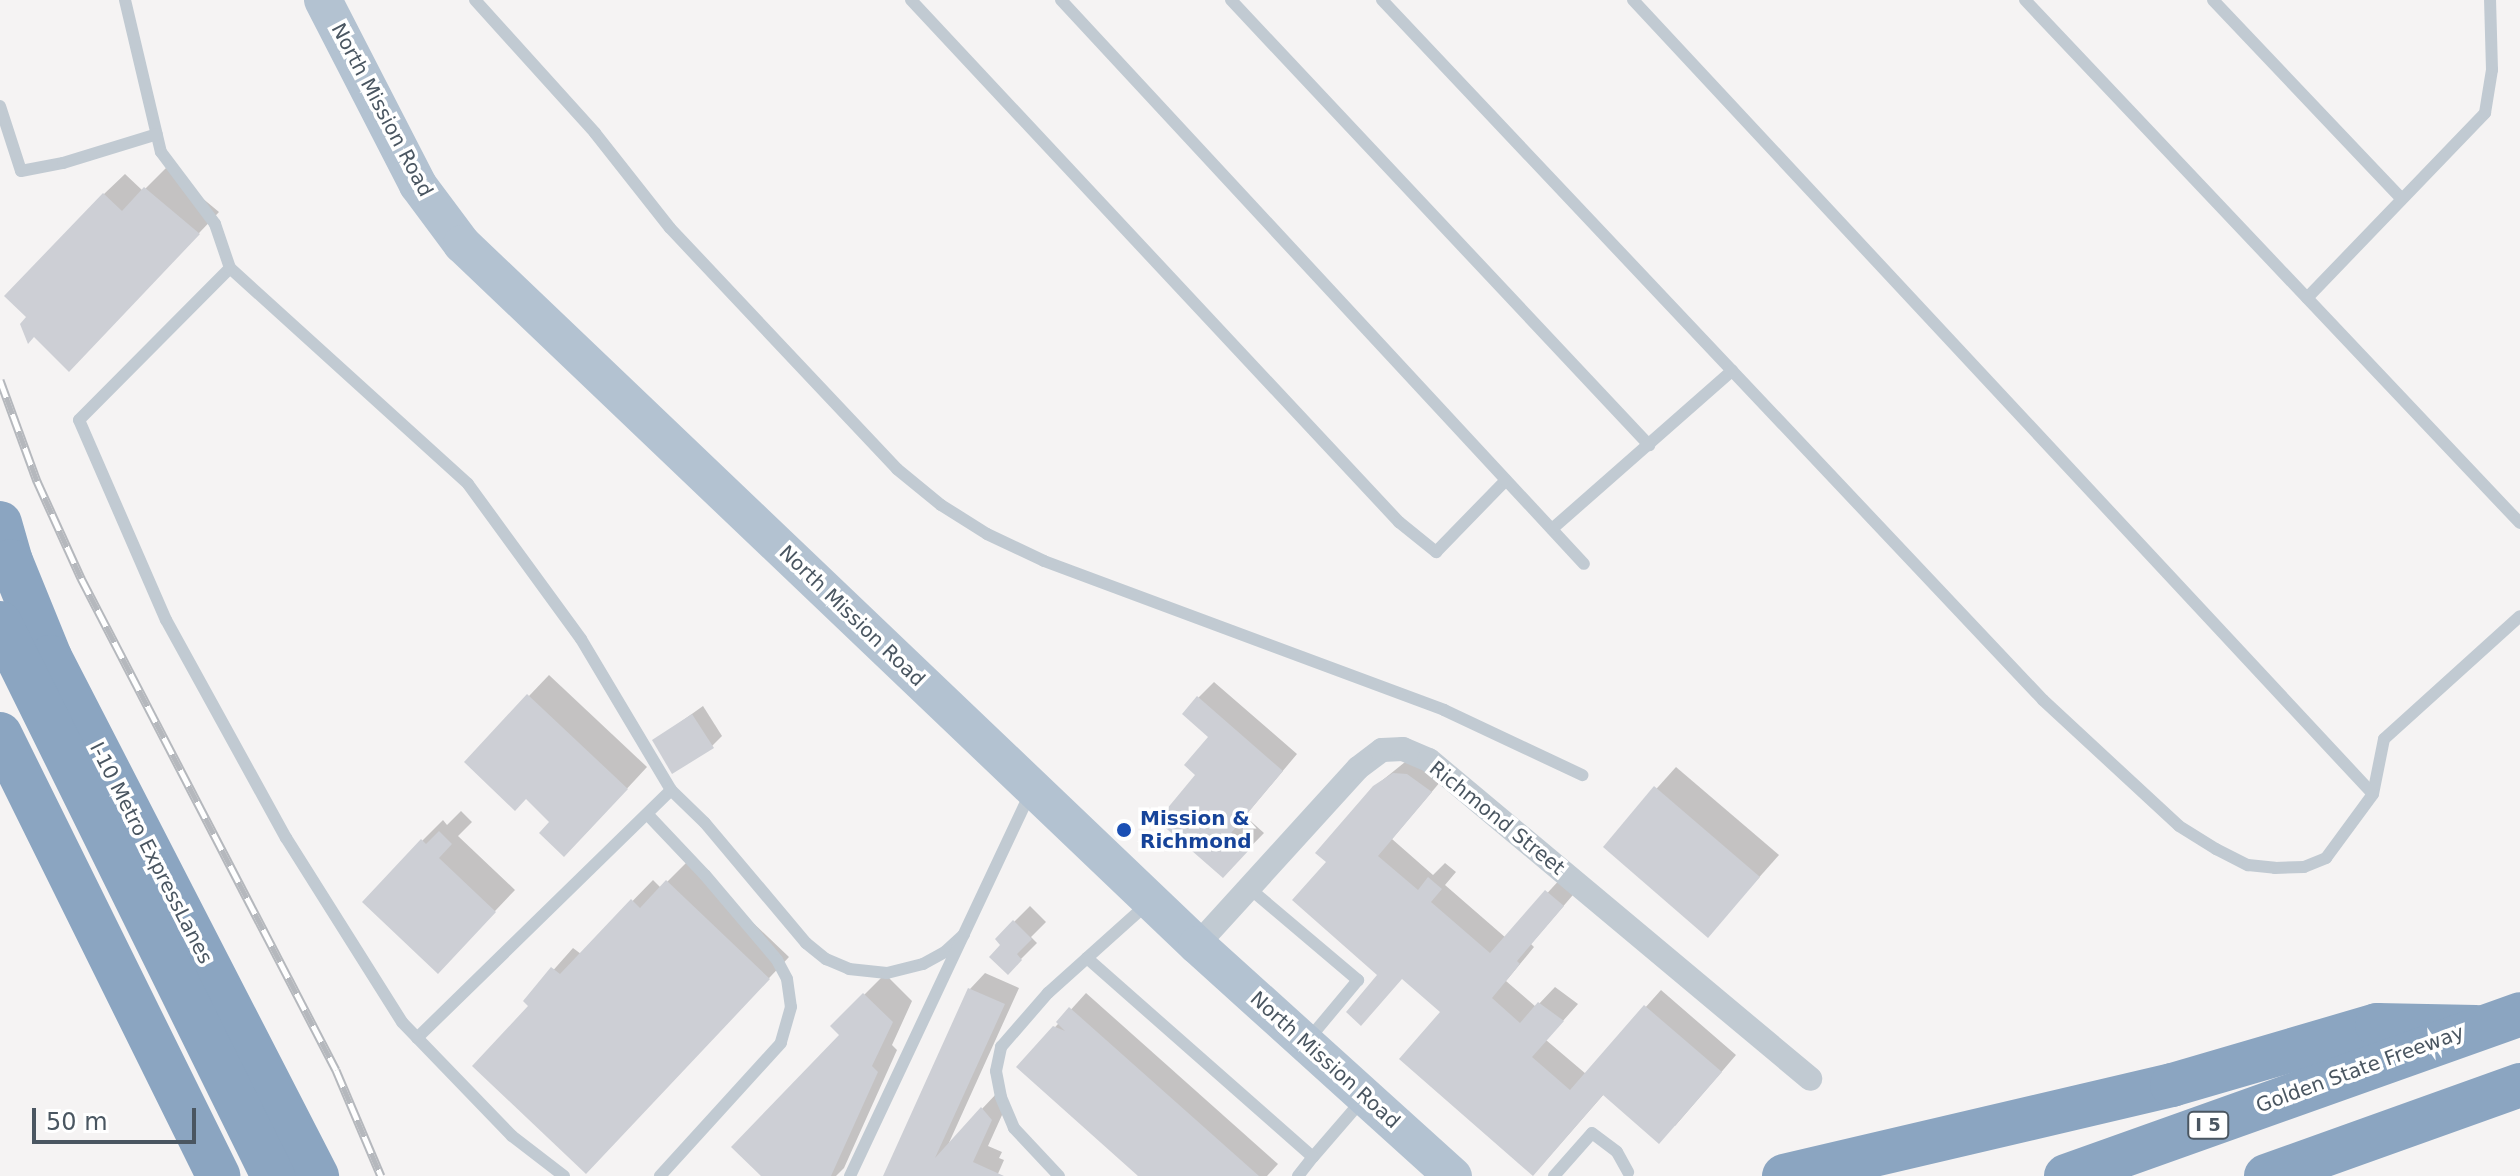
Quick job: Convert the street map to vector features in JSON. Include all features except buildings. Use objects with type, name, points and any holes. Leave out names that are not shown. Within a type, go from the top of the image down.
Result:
[{"type":"highway","name":"I-10 Metro ExpressLanes","points":[[0,523],[11,561],[50,657],[317,1176]]},
{"type":"highway","name":"I-10 Metro ExpressLanes","points":[[0,623],[273,1176]]},
{"type":"highway","points":[[0,734],[218,1176]]},
{"type":"highway","name":"Golden State Freeway","points":[[2066,1176],[2343,1055],[2377,1025],[2476,1027],[2520,1014]]},
{"type":"highway","points":[[1784,1176],[2172,1085],[2343,1055]]},
{"type":"highway","points":[[2266,1176],[2520,1085]]},
{"type":"main road","name":"North Mission Road","points":[[323,0],[418,185],[462,244],[1197,945],[1453,1176]]},
{"type":"street","name":"Richmond Street","points":[[1197,945],[1358,768],[1382,750],[1403,749],[1429,760],[1810,1079]]},
{"type":"lane","points":[[125,0],[161,152],[215,224],[230,268],[468,484],[581,639],[671,790],[705,823],[806,943],[826,959],[861,971],[899,972],[935,958],[964,934]]},
{"type":"lane","points":[[475,0],[595,133],[670,228],[897,469],[941,505],[987,534],[1044,561],[1444,710],[1582,775]]},
{"type":"lane","points":[[911,0],[1399,522],[1436,552],[1506,480]]},
{"type":"lane","points":[[1061,0],[1584,564]]},
{"type":"lane","points":[[1231,0],[1649,445]]},
{"type":"lane","points":[[1382,0],[2043,700],[2179,826],[2248,865],[2304,867],[2326,858],[2373,794],[2384,739],[2520,616]]},
{"type":"lane","points":[[1633,0],[2373,794]]},
{"type":"lane","points":[[2025,0],[2520,523]]},
{"type":"lane","points":[[2213,0],[2402,199]]},
{"type":"lane","points":[[2307,298],[2485,113],[2492,70],[2490,0]]},
{"type":"lane","points":[[0,106],[21,171],[63,163],[157,134]]},
{"type":"lane","points":[[230,268],[79,420],[166,620],[286,838],[402,1022],[512,1136],[564,1176]]},
{"type":"lane","points":[[1552,529],[1732,371]]},
{"type":"lane","points":[[850,1176],[1032,788]]},
{"type":"lane","points":[[417,1038],[649,816],[671,790]]},
{"type":"lane","points":[[649,816],[705,875],[777,960],[787,979],[791,1007],[781,1043],[660,1176]]},
{"type":"lane","points":[[1249,888],[1358,980],[1306,1043]]},
{"type":"lane","points":[[1059,1176],[1014,1128],[1001,1097],[996,1071],[1001,1047],[1048,993],[1152,900]]},
{"type":"lane","points":[[1087,958],[1313,1157]]},
{"type":"lane","points":[[1298,1176],[1366,1097]]},
{"type":"lane","points":[[1554,1176],[1592,1133],[1617,1152],[1628,1172]]},
{"type":"railway","points":[[0,380],[37,481],[81,578],[336,1070],[381,1176]]},
{"type":"place","name":"Mission & Richmond","points":[[1124,830]]}]
